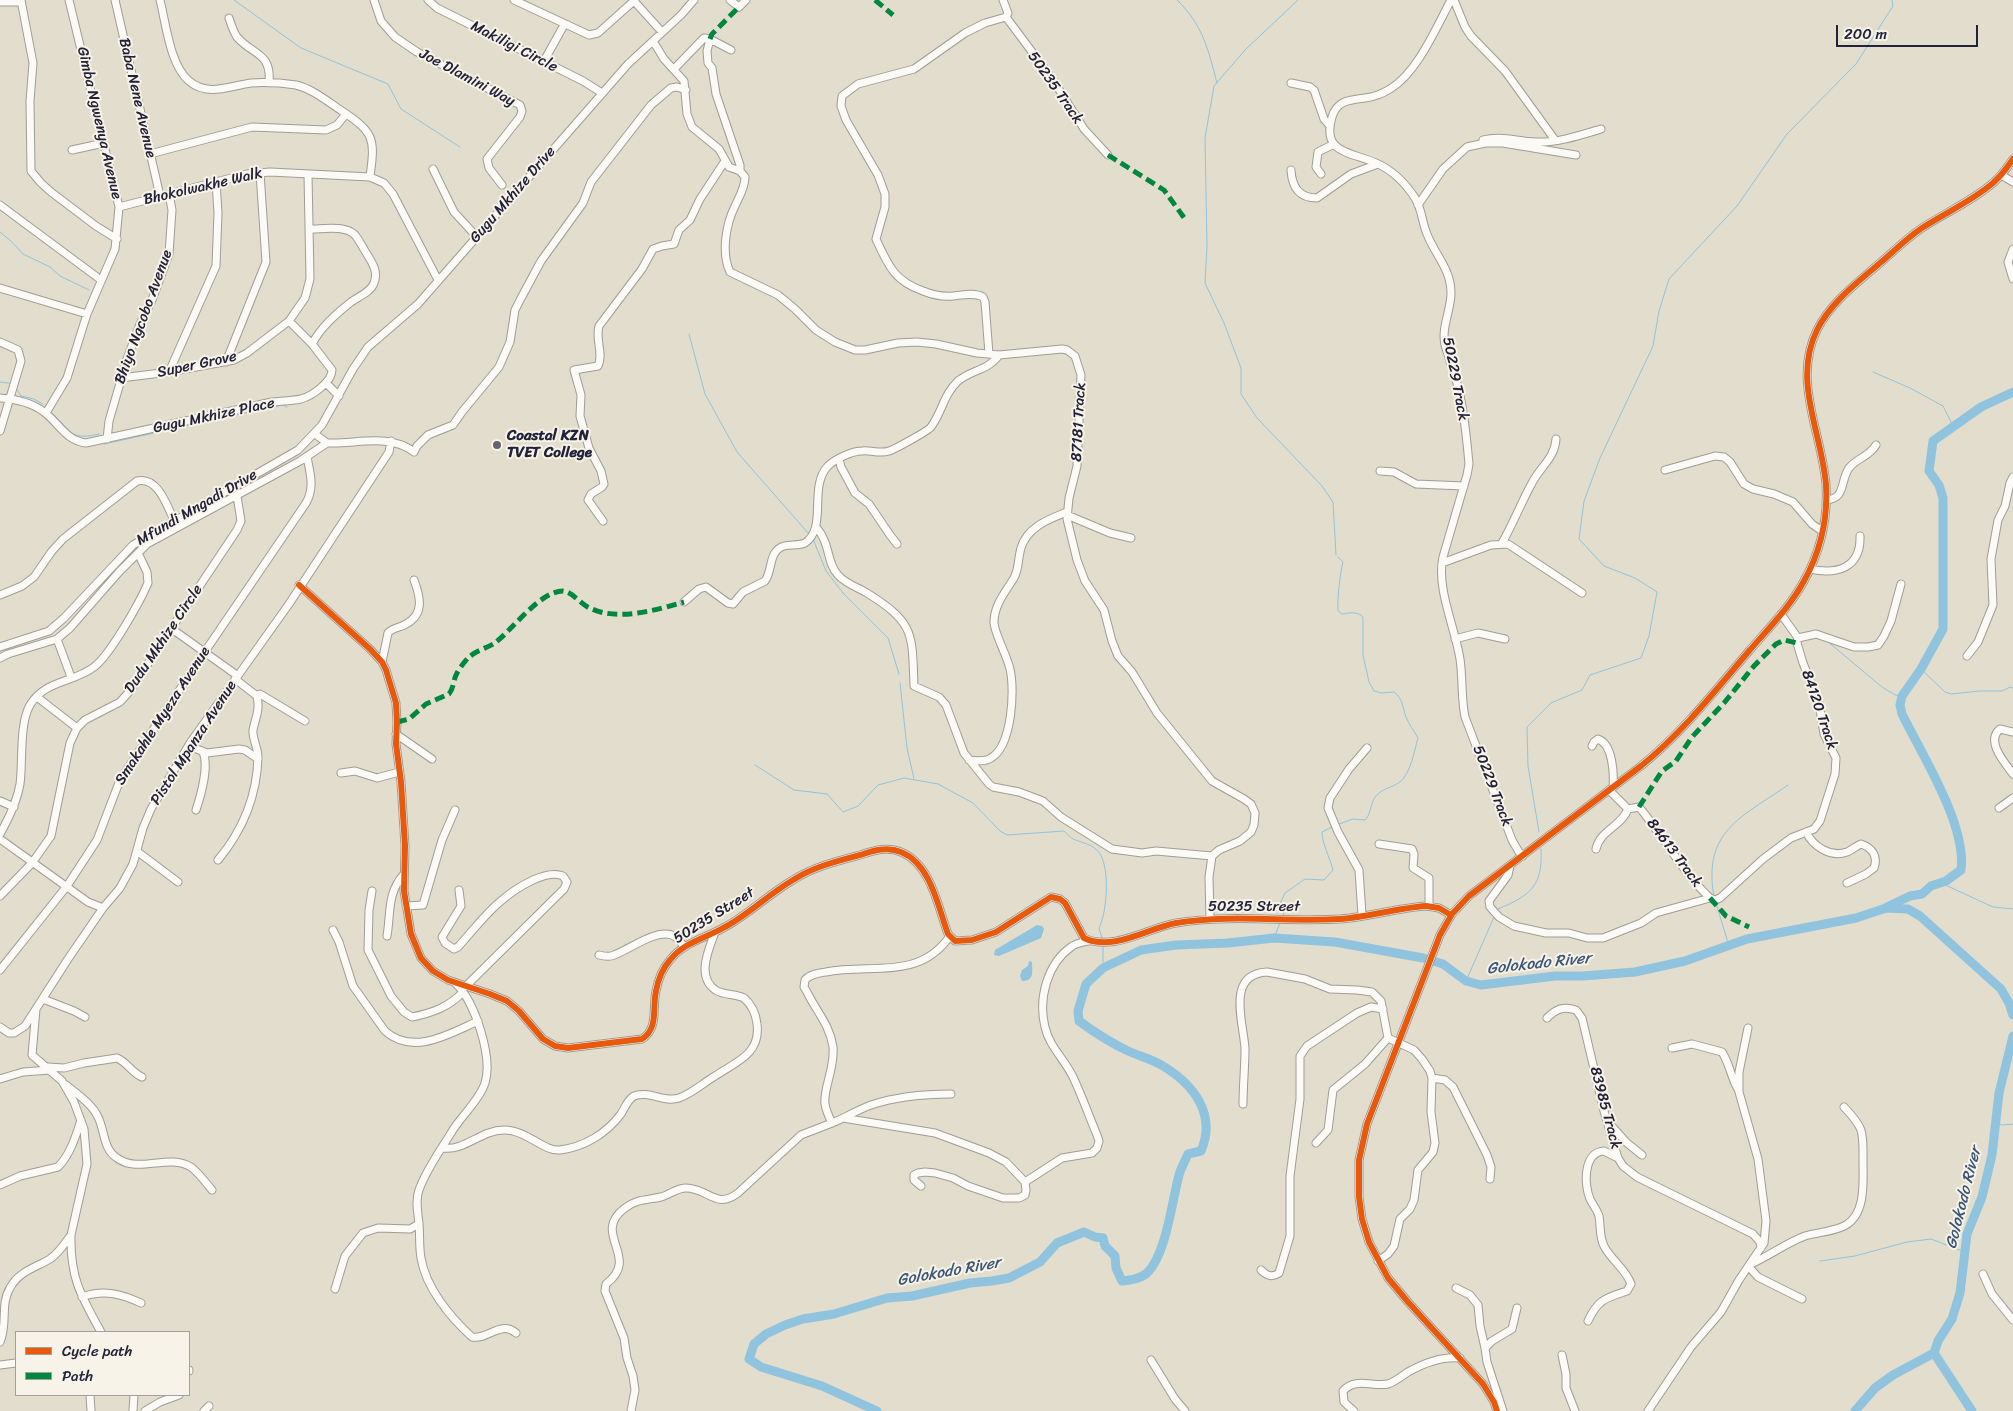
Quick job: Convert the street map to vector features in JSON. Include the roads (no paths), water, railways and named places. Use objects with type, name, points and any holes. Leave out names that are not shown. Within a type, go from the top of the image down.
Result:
[{"type":"street","name":"Gimba Ngwenya Avenue","points":[[46,413],[67,378],[87,314],[109,265],[117,239],[119,207],[69,0]]},
{"type":"street","name":"Baba Nene Avenue","points":[[115,0],[160,196]]},
{"type":"street","points":[[160,0],[177,66],[191,83],[206,90],[269,83],[309,89],[361,124],[370,135],[373,157],[370,177]]},
{"type":"street","name":"Joe Dlamini Way","points":[[374,0],[381,21],[395,37],[416,52],[520,105],[522,112],[520,117],[487,159],[489,168],[502,185]]},
{"type":"street","name":"Makiligi Circle","points":[[428,0],[437,8],[602,93]]},
{"type":"street","points":[[514,0],[564,25],[583,33],[593,34],[603,28],[634,0],[662,32]]},
{"type":"street","name":"Gugu Mkhize Drive","points":[[339,396],[353,369],[368,347],[409,312],[628,64],[681,15],[694,0]]},
{"type":"street","points":[[730,0],[739,7],[746,0]]},
{"type":"street","points":[[989,354],[983,297],[975,294],[939,296],[929,294],[901,281],[889,266],[876,239],[886,200],[883,187],[852,135],[842,111],[841,100],[847,91],[858,84],[914,69],[965,33],[985,23],[1006,18],[1008,13],[1003,0]]},
{"type":"street","points":[[1321,174],[1316,167],[1318,152],[1334,144],[1330,136],[1330,126],[1338,105],[1344,101],[1376,96],[1396,86],[1409,73],[1453,0]]},
{"type":"street","points":[[1453,0],[1471,36],[1505,71],[1555,140]]},
{"type":"street","points":[[0,2],[21,1],[33,63],[30,108],[32,171],[51,192],[96,226],[117,239]]},
{"type":"street","points":[[229,18],[236,36],[265,60],[269,69],[269,83]]},
{"type":"street","name":"50235 Track","points":[[1006,18],[1053,80],[1084,129],[1108,155]]},
{"type":"street","points":[[544,62],[564,25]]},
{"type":"street","points":[[674,69],[704,38],[710,39],[731,50]]},
{"type":"street","points":[[652,41],[664,59],[684,81],[687,114],[692,127],[719,148],[729,167],[740,170],[716,94],[712,68],[708,63],[707,51],[710,39]]},
{"type":"street","points":[[1292,83],[1310,87],[1314,90],[1324,118],[1330,126]]},
{"type":"street","points":[[0,658],[57,639],[70,628],[138,552],[155,539],[237,496],[327,443],[391,441],[402,444],[414,452],[428,435],[453,425],[500,367],[510,342],[514,317],[519,302],[541,262],[583,203],[591,182],[651,105],[672,88],[677,87],[686,90]]},
{"type":"street","points":[[150,154],[252,128],[326,130],[337,125],[346,114]]},
{"type":"street","points":[[1418,205],[1443,169],[1474,142],[1498,137],[1538,142],[1601,129]]},
{"type":"street","points":[[72,150],[104,143]]},
{"type":"street","points":[[1467,147],[1485,143],[1503,143],[1576,155]]},
{"type":"street","name":"50229 Track","points":[[1334,144],[1342,151],[1378,164],[1394,174],[1403,183],[1418,205],[1427,234],[1446,268],[1451,287],[1445,340],[1460,397],[1468,464],[1464,486],[1442,563],[1442,583],[1461,664],[1461,698],[1465,717],[1512,840],[1523,856]]},
{"type":"street","points":[[1497,1411],[1483,1384],[1400,1294],[1378,1261],[1369,1242],[1361,1213],[1359,1160],[1367,1124],[1435,947],[1452,915],[1469,896],[1654,756],[1679,731],[1782,614],[1810,569],[1822,531],[1826,500],[1824,472],[1807,384],[1810,352],[1818,328],[1824,317],[1838,300],[1911,236],[1986,189],[2002,175],[2013,159]]},
{"type":"street","points":[[603,521],[588,500],[590,494],[602,488],[604,480],[589,448],[580,416],[581,395],[574,370],[598,366],[600,361],[597,338],[599,326],[642,269],[653,249],[676,242],[679,230],[690,220],[700,199],[725,161]]},
{"type":"street","points":[[1291,170],[1292,180],[1297,191],[1303,196],[1317,198],[1351,174],[1378,164]]},
{"type":"street","points":[[433,169],[454,212],[477,237]]},
{"type":"street","name":"87181 Track","points":[[740,170],[745,181],[731,216],[727,237],[727,256],[730,272],[778,295],[796,309],[816,330],[835,342],[855,350],[917,342],[1000,355],[1062,349],[1071,353],[1078,362],[1081,375],[1078,460],[1067,514],[1077,560],[1085,582],[1104,610],[1118,656],[1132,672],[1157,713],[1212,781],[1251,804],[1255,813],[1251,832],[1240,841],[1219,850],[1212,856]]},
{"type":"street","points":[[226,362],[266,262],[260,173]]},
{"type":"street","name":"Bhokolwakhe Walk","points":[[119,207],[216,182],[260,173],[370,177],[384,183],[394,194],[438,280]]},
{"type":"street","name":"Super Grove","points":[[122,378],[169,372],[240,358],[289,321],[300,306],[309,287],[311,270],[308,174]]},
{"type":"street","points":[[2002,175],[2013,182]]},
{"type":"street","points":[[169,372],[216,266],[218,232],[216,182]]},
{"type":"street","name":"Bhiyo Ngcobo Avenue","points":[[107,439],[108,421],[135,337],[152,300],[169,254],[172,210],[169,194]]},
{"type":"street","points":[[0,205],[101,280]]},
{"type":"street","points":[[310,229],[345,230],[351,232],[357,238],[376,274],[372,286],[325,325],[312,344]]},
{"type":"street","points":[[2013,249],[2008,262],[2013,279]]},
{"type":"street","points":[[0,288],[87,314]]},
{"type":"street","points":[[289,321],[312,344],[330,366],[332,374],[326,382],[339,396]]},
{"type":"street","points":[[0,342],[18,350],[21,355],[20,368],[0,431]]},
{"type":"street","points":[[684,602],[699,589],[706,587],[728,603],[735,603],[743,592],[765,581],[772,558],[778,549],[786,545],[805,543],[812,537],[816,527],[819,484],[826,467],[839,459],[860,451],[890,451],[906,441],[927,432],[935,421],[948,392],[957,382],[969,374],[988,366],[1000,355]]},
{"type":"street","name":"Gugu Mkhize Place","points":[[46,413],[71,439],[86,443],[272,402],[301,399],[326,382]]},
{"type":"street","name":"Mfundi Mngadi Drive","points":[[0,647],[49,631],[64,618],[126,550],[174,520],[298,450],[327,417],[339,396]]},
{"type":"street","points":[[0,398],[9,398],[32,404],[46,413]]},
{"type":"street","points":[[314,434],[327,443]]},
{"type":"street","points":[[1502,543],[1515,520],[1534,478],[1556,448],[1556,439]]},
{"type":"street","name":"Pistol Mpanza Avenue","points":[[0,1027],[9,1033],[14,1033],[20,1031],[25,1026],[103,908],[120,888],[138,852],[143,828],[151,809],[189,746],[289,604],[299,585],[389,452],[391,441]]},
{"type":"street","points":[[1826,500],[1833,500],[1839,495],[1844,477],[1850,467],[1871,453],[1876,445]]},
{"type":"street","points":[[1665,470],[1715,456],[1724,457],[1730,462],[1744,484],[1753,489],[1774,494],[1793,502],[1812,524],[1822,531]]},
{"type":"street","name":"Smakahle Myeza Avenue","points":[[0,970],[67,886],[98,837],[117,786],[309,497],[312,484],[306,457]]},
{"type":"street","points":[[839,459],[841,467],[855,494],[869,504],[897,544]]},
{"type":"street","points":[[1380,471],[1394,472],[1416,484],[1464,486]]},
{"type":"street","points":[[1968,656],[1978,642],[1993,605],[1992,559],[1998,520],[2005,506],[2010,482],[2013,477]]},
{"type":"street","points":[[0,595],[22,586],[34,577],[63,539],[138,481],[152,483],[159,491],[174,520]]},
{"type":"street","name":"Dudu Mkhize Circle","points":[[77,728],[85,720],[120,702],[172,629],[238,530],[241,521],[237,496]]},
{"type":"street","points":[[969,760],[982,761],[993,758],[1004,741],[1010,722],[1011,674],[1002,643],[995,630],[995,612],[1016,572],[1024,541],[1039,525],[1067,514],[1110,533],[1131,538]]},
{"type":"street","points":[[816,527],[827,544],[831,563],[836,574],[891,609],[908,629],[912,641],[914,686],[939,697],[946,705],[959,742],[969,760],[989,784],[993,787],[1019,792],[1043,801],[1061,817],[1112,849],[1142,853],[1156,851],[1212,856],[1209,877],[1210,919]]},
{"type":"street","points":[[1810,569],[1830,571],[1844,568],[1850,564],[1856,555],[1860,536]]},
{"type":"street","points":[[1442,563],[1479,549],[1502,543],[1513,546],[1582,593]]},
{"type":"street","points":[[0,834],[14,807],[20,783],[26,717],[30,705],[49,686],[93,668],[100,662],[114,643],[145,590],[149,578],[138,552]]},
{"type":"street","points":[[382,662],[388,633],[410,622],[420,608],[420,598],[414,580]]},
{"type":"street","points":[[1798,638],[1816,634],[1860,648],[1878,645],[1891,621],[1901,584]]},
{"type":"street","name":"50235 Street","points":[[299,585],[370,648],[382,662],[396,702],[396,734],[405,846],[406,906],[410,934],[417,952],[433,971],[465,989],[490,994],[507,1001],[519,1011],[543,1039],[555,1046],[568,1048],[637,1041],[648,1036],[652,1028],[656,990],[662,972],[670,959],[702,936],[715,932],[742,916],[779,889],[804,874],[854,856],[882,849],[891,849],[902,852],[912,859],[924,871],[950,936]]},
{"type":"street","name":"84120 Track","points":[[1510,866],[1508,875],[1489,902],[1490,907],[1506,922],[1546,933],[1603,938],[1641,923],[1656,912],[1710,898],[1715,900],[1720,898],[1763,859],[1791,838],[1818,826],[1836,766],[1836,758],[1824,734],[1817,696],[1802,663],[1797,643],[1798,638],[1782,614]]},
{"type":"street","points":[[172,629],[236,677],[257,696],[259,707],[253,731],[258,759],[251,803],[234,840],[218,860]]},
{"type":"street","points":[[1455,638],[1478,633],[1505,638]]},
{"type":"street","points":[[57,639],[71,678]]},
{"type":"street","points":[[257,696],[260,694],[305,721]]},
{"type":"street","points":[[0,896],[32,863],[50,836],[70,743],[77,728],[36,697]]},
{"type":"street","points":[[2013,732],[2004,729],[1999,730],[1995,739],[1998,752],[2013,774]]},
{"type":"street","points":[[396,734],[432,759]]},
{"type":"street","points":[[1592,746],[1598,740],[1605,743],[1614,771],[1611,788],[1628,809],[1624,818],[1600,838],[1596,849]]},
{"type":"street","points":[[189,746],[203,752],[245,750],[258,759]]},
{"type":"street","points":[[1362,915],[1359,870],[1338,832],[1328,808],[1330,798],[1348,769],[1368,748]]},
{"type":"street","points":[[196,810],[206,762],[203,752]]},
{"type":"street","points":[[341,773],[354,771],[377,778],[399,772]]},
{"type":"street","points":[[1999,808],[2013,798]]},
{"type":"street","points":[[0,801],[14,807]]},
{"type":"street","name":"84613 Track","points":[[1628,809],[1639,807],[1665,840],[1688,876],[1710,898]]},
{"type":"street","points":[[406,906],[423,905],[442,840],[455,810]]},
{"type":"street","points":[[1806,832],[1811,841],[1827,851],[1843,853],[1861,844],[1872,851],[1875,857],[1874,868],[1847,883]]},
{"type":"street","points":[[0,839],[90,904],[103,908]]},
{"type":"street","points":[[1379,844],[1412,849],[1414,854],[1413,868],[1426,875],[1430,881],[1429,906]]},
{"type":"street","points":[[138,852],[178,882]]},
{"type":"street","points":[[387,936],[391,897],[396,883],[404,874]]},
{"type":"street","points":[[372,891],[369,910],[368,950],[397,1005],[412,1017],[430,1013],[454,1001],[564,889],[566,882],[563,876],[553,874],[520,886],[498,903],[458,947],[454,949],[445,943],[442,937],[461,906],[459,890]]},
{"type":"street","points":[[832,1122],[825,1100],[832,1071],[833,1046],[826,1023],[806,992],[805,980],[811,976],[829,971],[855,968],[892,968],[914,964],[939,951],[950,936],[955,941],[972,940],[996,932],[1046,899],[1056,897],[1064,903],[1080,933],[1090,941]]},
{"type":"street","name":"50235 Street","points":[[1090,941],[1106,942],[1170,925],[1210,919],[1338,919],[1429,906],[1439,908],[1452,915]]},
{"type":"street","points":[[333,930],[339,942],[353,986],[390,1036],[404,1042],[422,1042],[446,1036],[478,1021]]},
{"type":"street","points":[[443,1148],[457,1148],[497,1130],[520,1132],[555,1150],[587,1143],[617,1119],[633,1097],[642,1095],[668,1099],[679,1098],[695,1090],[745,1057],[758,1038],[756,1020],[753,1009],[744,998],[719,992],[708,980],[704,965],[715,932]]},
{"type":"street","points":[[599,955],[613,956],[636,943],[651,937],[667,934],[675,936],[685,947]]},
{"type":"street","points":[[1025,1182],[1062,1158],[1092,1153],[1097,1148],[1097,1135],[1073,1076],[1048,1037],[1043,1016],[1045,987],[1054,967],[1071,947],[1090,941]]},
{"type":"street","points":[[1242,1104],[1245,1046],[1240,1011],[1241,991],[1249,978],[1261,972],[1305,979],[1330,989],[1372,992],[1378,997],[1383,1009],[1388,1038]]},
{"type":"street","points":[[465,989],[478,1021],[486,1059],[486,1081],[452,1131],[419,1190],[417,1202],[421,1258],[426,1273],[444,1306],[463,1329],[474,1338],[505,1328],[510,1328],[516,1333]]},
{"type":"street","points":[[43,999],[85,1017]]},
{"type":"street","points":[[36,1008],[32,1055],[95,1112],[106,1144],[118,1159],[130,1164],[161,1161],[185,1164],[196,1172],[212,1190]]},
{"type":"street","points":[[1261,1270],[1269,1276],[1279,1273],[1290,1236],[1290,1176],[1300,1099],[1300,1056],[1307,1046],[1357,1013],[1371,1008],[1383,1009]]},
{"type":"street","name":"83985 Track","points":[[1547,1018],[1560,1008],[1571,1008],[1579,1013],[1587,1035],[1607,1121],[1621,1164],[1631,1174],[1753,1234],[1760,1242],[1761,1248]]},
{"type":"street","points":[[1739,1092],[1739,1072],[1748,1028]]},
{"type":"street","points":[[1378,1261],[1391,1251],[1400,1219],[1410,1208],[1414,1200],[1418,1170],[1435,1148],[1431,1112],[1432,1078],[1426,1064],[1419,1055],[1399,1042],[1388,1038]]},
{"type":"street","points":[[1316,1143],[1328,1130],[1333,1090],[1359,1070],[1388,1038]]},
{"type":"street","points":[[1648,1411],[1691,1347],[1721,1312],[1750,1266],[1764,1243],[1766,1221],[1761,1177],[1753,1135],[1739,1092],[1733,1083],[1728,1063],[1722,1052],[1718,1050],[1707,1050],[1696,1045],[1672,1048]]},
{"type":"street","points":[[0,1079],[23,1072],[64,1068],[117,1058],[122,1060],[136,1074],[142,1076]]},
{"type":"street","points":[[1432,1078],[1445,1080],[1453,1087],[1487,1155],[1491,1167],[1490,1179]]},
{"type":"street","points":[[63,1083],[82,1120],[87,1148],[87,1164],[71,1235],[74,1278],[100,1331]]},
{"type":"street","points":[[631,1411],[635,1390],[633,1376],[627,1358],[624,1338],[606,1291],[606,1284],[616,1275],[620,1261],[611,1230],[614,1219],[633,1203],[645,1199],[663,1197],[683,1188],[696,1189],[719,1200],[728,1200],[801,1135],[872,1105],[934,1094],[951,1094]]},
{"type":"street","points":[[1750,1266],[1804,1237],[1846,1225],[1856,1214],[1862,1200],[1863,1190],[1863,1140],[1860,1124],[1844,1107]]},
{"type":"street","points":[[843,1118],[935,1133],[1003,1159],[1025,1182],[1026,1190],[1025,1195],[1012,1199],[990,1194],[953,1178],[925,1172],[914,1176],[914,1180],[921,1186]]},
{"type":"street","points":[[0,1184],[20,1176],[58,1167],[73,1142],[82,1120]]},
{"type":"street","points":[[1607,1121],[1627,1143],[1642,1155]]},
{"type":"street","points":[[1588,1321],[1596,1306],[1602,1300],[1627,1291],[1631,1284],[1626,1274],[1611,1257],[1601,1240],[1598,1215],[1590,1199],[1586,1181],[1587,1169],[1596,1153],[1604,1151],[1618,1158]]},
{"type":"street","points":[[335,1289],[345,1256],[363,1233],[378,1228],[410,1228],[419,1224]]},
{"type":"street","points":[[0,1342],[4,1332],[6,1297],[10,1287],[24,1272],[52,1258],[71,1235]]},
{"type":"street","points":[[1750,1266],[1758,1277],[1802,1299]]},
{"type":"street","points":[[1983,1274],[1992,1294],[2013,1320]]},
{"type":"street","points":[[1456,1288],[1470,1295],[1478,1305],[1488,1369],[1504,1411]]},
{"type":"street","points":[[82,1297],[101,1292],[142,1303]]},
{"type":"street","points":[[1485,1348],[1492,1341],[1512,1329],[1518,1308]]},
{"type":"street","points":[[1562,1355],[1566,1374],[1566,1388],[1575,1411]]},
{"type":"street","points":[[1354,1411],[1344,1402],[1343,1391],[1348,1387],[1359,1383],[1388,1384],[1425,1364],[1446,1358],[1460,1358]]},
{"type":"street","points":[[1152,1360],[1175,1399],[1185,1411]]},
{"type":"street","points":[[0,1365],[15,1363]]},
{"type":"street","points":[[90,1396],[91,1411]]},
{"type":"street","points":[[134,1396],[134,1411]]},
{"type":"street","points":[[145,1411],[153,1405],[176,1396]]},
{"type":"water","points":[[1037,925],[1042,926],[1044,929],[1041,938],[999,956],[994,955],[995,950]]},
{"type":"water","points":[[1029,961],[1032,962],[1032,975],[1026,981],[1022,981],[1020,976],[1022,970],[1028,966]]},
{"type":"waterway","points":[[234,0],[301,48],[388,84],[401,109],[460,147]]},
{"type":"waterway","points":[[1177,0],[1186,9],[1199,28],[1217,83]]},
{"type":"waterway","points":[[1298,0],[1245,50],[1214,86],[1205,138],[1207,246],[1205,283],[1224,323],[1241,368],[1241,394],[1257,418],[1322,486],[1333,502],[1336,555]]},
{"type":"waterway","points":[[1539,832],[1528,766],[1527,727],[1551,703],[1582,690],[1590,675],[1641,658],[1649,636],[1657,592],[1635,578],[1604,566],[1579,539],[1584,501],[1600,458],[1653,346],[1659,311],[1669,279],[1737,206],[1787,134],[1856,64],[1893,6],[1892,0]]},
{"type":"waterway","points":[[0,232],[23,254],[50,267],[60,276],[89,290]]},
{"type":"waterway","points":[[689,334],[705,394],[737,452],[809,534]]},
{"type":"waterway","points":[[1873,372],[1910,388],[1943,406],[1953,426]]},
{"type":"waterway","points":[[0,382],[9,383]]},
{"type":"waterway","points":[[16,388],[21,396],[34,399],[43,404]]},
{"type":"waterway","points":[[1887,907],[1910,896],[1922,894],[1931,886],[1946,881],[1961,870],[1961,852],[1950,812],[1941,790],[1902,714],[1900,705],[1902,696],[1921,669],[1943,629],[1943,498],[1939,485],[1929,471],[1933,441],[1981,407],[2013,392]]},
{"type":"waterway","points":[[272,407],[283,405],[287,407]]},
{"type":"waterway","points":[[104,444],[268,408]]},
{"type":"waterway","points":[[54,415],[69,431],[78,436],[99,434]]},
{"type":"waterway","points":[[813,539],[826,571],[843,593],[888,638],[899,674]]},
{"type":"waterway","points":[[1338,557],[1343,562],[1338,611],[1342,614],[1356,613],[1363,617],[1363,655],[1369,682],[1374,691],[1381,693],[1394,692],[1397,695],[1401,700],[1407,720],[1418,738],[1412,762],[1404,778],[1376,796],[1365,820],[1353,819],[1339,824]]},
{"type":"waterway","points":[[1827,641],[1882,687],[1895,695],[1902,696]]},
{"type":"waterway","points":[[1921,669],[1945,692],[1951,694],[2002,691],[2010,687],[2013,688]]},
{"type":"waterway","points":[[900,683],[907,748],[914,779]]},
{"type":"waterway","points":[[755,765],[794,790],[827,794],[843,812],[858,806],[878,785],[904,778],[938,784],[973,803],[1000,831],[1007,835],[1064,831],[1073,839],[1095,848],[1103,861],[1106,891],[1104,912],[1099,928],[1102,938]]},
{"type":"waterway","points":[[1714,897],[1712,875],[1714,856],[1720,841],[1729,828],[1741,817],[1788,785]]},
{"type":"waterway","points":[[1283,917],[1284,911],[1279,906],[1285,893],[1305,879],[1324,880],[1333,870],[1323,841],[1322,832],[1332,827]]},
{"type":"waterway","points":[[1498,909],[1519,899],[1533,888],[1540,872],[1541,849]]},
{"type":"waterway","points":[[1941,883],[1993,907],[2013,909]]},
{"type":"waterway","points":[[1716,903],[1729,946]]},
{"type":"waterway","name":"Golokodo River","points":[[877,1411],[822,1386],[761,1367],[749,1359],[754,1344],[766,1334],[803,1319],[834,1314],[887,1298],[912,1296],[970,1283],[1009,1278],[1040,1262],[1057,1243],[1084,1232],[1103,1238],[1105,1246],[1115,1256],[1116,1268],[1122,1281],[1141,1277],[1154,1265],[1164,1241],[1181,1170],[1188,1154],[1201,1151],[1206,1125],[1204,1113],[1192,1091],[1174,1073],[1150,1059],[1128,1051],[1097,1033],[1079,1021],[1078,1011],[1086,984],[1103,968],[1141,950],[1176,945],[1228,943],[1274,938],[1335,942],[1423,958],[1443,964],[1466,981],[1481,985],[1555,976],[1635,972],[1685,961],[1747,939],[1856,918],[1886,908],[1908,909],[1920,916],[2001,989],[2013,1015]]},
{"type":"waterway","points":[[1466,981],[1494,917]]},
{"type":"waterway","points":[[1274,938],[1280,923]]},
{"type":"waterway","points":[[1103,945],[1103,968]]},
{"type":"waterway","name":"Golokodo River","points":[[1972,1411],[1934,1353],[1938,1341],[1952,1319],[1960,1293],[1967,1234],[1982,1197],[1992,1155],[1999,1093],[2013,1036]]},
{"type":"waterway","points":[[1996,1123],[2002,1125],[2013,1124]]},
{"type":"waterway","points":[[1820,1261],[1855,1256],[1907,1242],[1931,1239],[1965,1252]]},
{"type":"waterway","points":[[1855,1411],[1875,1388],[1893,1375],[1934,1353]]},
{"type":"place","name":"Coastal KZN TVET College","points":[[497,445]]}]
